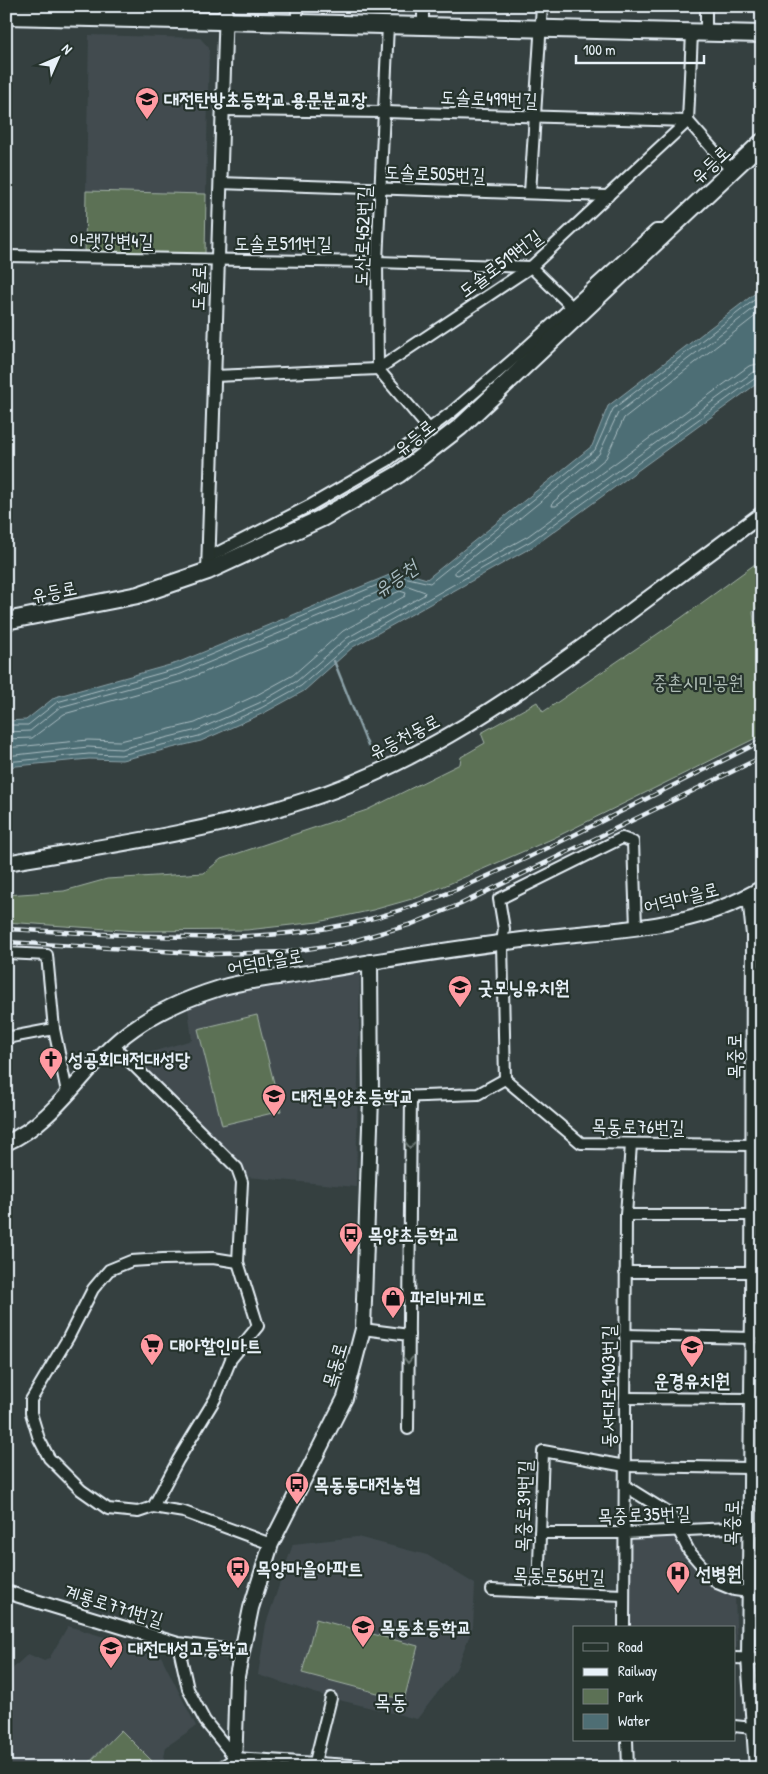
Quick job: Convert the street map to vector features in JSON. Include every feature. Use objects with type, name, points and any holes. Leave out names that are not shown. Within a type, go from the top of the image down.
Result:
[{"type":"main road","points":[[6,16],[126,13],[225,14],[297,23],[762,34]]},
{"type":"main road","name":"유등로","points":[[6,621],[138,595],[322,518],[399,474],[460,426],[762,142]]},
{"type":"main road","points":[[736,166],[762,151]]},
{"type":"main road","name":"유등천동로","points":[[6,863],[210,827],[307,800],[392,766],[455,732],[527,686],[762,514]]},
{"type":"main road","name":"어덕마을로","points":[[6,1143],[16,1139],[43,1120],[67,1092],[113,1045],[146,1019],[187,999],[222,988],[370,962],[502,943],[662,925],[722,910],[762,888]]},
{"type":"main road","name":"목동로","points":[[234,1763],[237,1676],[251,1608],[271,1544],[345,1398],[363,1329],[371,1098],[370,962]]},
{"type":"street","points":[[297,6],[297,23]]},
{"type":"street","points":[[422,26],[423,6]]},
{"type":"street","points":[[530,193],[537,117],[542,6]]},
{"type":"street","points":[[706,6],[699,33],[688,121],[736,166]]},
{"type":"street","name":"도솔로","points":[[209,564],[225,14]]},
{"type":"street","name":"도산로452번길","points":[[378,369],[377,262],[388,25]]},
{"type":"street","name":"도솔로499번길","points":[[223,110],[385,112],[688,121]]},
{"type":"street","name":"도솔로519번길","points":[[378,369],[531,267],[688,121]]},
{"type":"street","name":"도솔로505번길","points":[[220,183],[608,196]]},
{"type":"street","points":[[209,564],[387,462],[517,356],[656,230],[670,230]]},
{"type":"street","name":"아랫강변4길","points":[[6,256],[218,260]]},
{"type":"street","name":"도솔로511번길","points":[[218,260],[377,262],[531,267]]},
{"type":"street","points":[[531,267],[572,307]]},
{"type":"street","points":[[214,376],[378,369],[429,429]]},
{"type":"street","name":"어덕마을로","points":[[504,1079],[502,943],[504,929],[500,899],[622,838],[633,842],[636,927]]},
{"type":"street","points":[[749,896],[762,902]]},
{"type":"street","name":"목중로","points":[[749,896],[753,935],[757,1081],[752,1145],[752,1215],[757,1274],[752,1288],[757,1310],[752,1338],[748,1658],[757,1729],[756,1768]]},
{"type":"street","points":[[6,953],[46,955],[54,1029],[67,1092]]},
{"type":"street","points":[[6,1038],[54,1029]]},
{"type":"street","points":[[113,1045],[237,1168],[242,1182],[238,1262],[258,1326],[231,1359],[215,1399],[178,1460],[154,1506]]},
{"type":"street","points":[[371,1098],[478,1094],[504,1079]]},
{"type":"street","name":"목동로76번길","points":[[504,1079],[581,1143],[752,1145]]},
{"type":"street","points":[[408,1430],[411,1096]]},
{"type":"street","name":"동서대로1403번길","points":[[624,1626],[625,1272],[626,1215],[631,1144]]},
{"type":"street","points":[[626,1215],[752,1215]]},
{"type":"street","points":[[238,1262],[212,1258],[130,1261],[109,1270],[81,1310],[68,1338],[31,1400],[31,1413],[39,1438],[49,1458],[81,1490],[108,1509],[138,1512],[154,1506],[184,1512],[271,1544]]},
{"type":"street","points":[[625,1272],[757,1274]]},
{"type":"street","points":[[363,1329],[409,1335]]},
{"type":"street","points":[[625,1335],[752,1338]]},
{"type":"street","points":[[625,1398],[751,1399]]},
{"type":"street","name":"목중로39번길","points":[[538,1592],[543,1451],[625,1466],[750,1468]]},
{"type":"street","points":[[625,1486],[670,1514],[689,1551],[717,1583],[734,1590],[749,1592]]},
{"type":"street","name":"목중로35번길","points":[[540,1533],[625,1533],[750,1527]]},
{"type":"street","name":"목동로56번길","points":[[492,1590],[624,1595]]},
{"type":"street","name":"계룡로771번길","points":[[6,1592],[178,1644],[242,1652]]},
{"type":"street","points":[[178,1644],[188,1689],[205,1722],[234,1763]]},
{"type":"street","points":[[736,1658],[762,1659]]},
{"type":"street","points":[[315,1762],[331,1698]]},
{"type":"street","points":[[736,1726],[757,1729]]},
{"type":"street","points":[[627,1742],[628,1768]]},
{"type":"street","points":[[220,1768],[234,1763],[315,1762],[400,1768]]},
{"type":"shaded area","name":"대전탄방초등학교 용문분교장","points":[[89,35],[200,38],[209,48],[206,194],[86,191]]},
{"type":"shaded area","name":"대전목양초등학교","points":[[360,972],[356,1187],[247,1177],[135,1057],[192,1040],[188,1008],[235,991]]},
{"type":"shaded area","name":"선병원","points":[[675,1535],[688,1558],[721,1591],[735,1598],[737,1648],[736,1626],[629,1626],[629,1537]]},
{"type":"shaded area","name":"목동초등학교","points":[[357,1537],[427,1555],[475,1584],[473,1627],[456,1669],[417,1719],[331,1698],[258,1675],[266,1624],[293,1544]]},
{"type":"shaded area","points":[[68,1626],[160,1654],[196,1726],[166,1747],[162,1768],[6,1768],[6,1675],[28,1654],[44,1661],[49,1659]]},
{"type":"green space","points":[[86,191],[206,194],[205,255],[85,252]]},
{"type":"green space","name":"중촌시민공원","points":[[762,559],[762,602],[753,612],[754,621],[762,630],[762,735],[554,838],[419,897],[373,910],[318,922],[247,930],[137,931],[6,922],[6,895],[64,891],[107,879],[204,873],[221,859],[367,810],[460,764],[461,757],[485,743],[481,733],[537,702],[543,712],[681,618]]},
{"type":"green space","points":[[257,1015],[281,1111],[222,1125],[198,1029]]},
{"type":"green space","points":[[316,1619],[418,1646],[404,1700],[302,1673]]},
{"type":"green space","points":[[121,1730],[152,1761],[145,1768],[84,1768]]},
{"type":"water","name":"유등천","points":[[762,288],[762,380],[534,546],[353,647],[304,691],[264,713],[201,741],[122,760],[89,759],[6,767],[6,721],[26,720],[55,697],[177,663],[399,571],[427,579],[592,446],[608,406]]},
{"type":"waterway","points":[[334,661],[368,746]]},
{"type":"railway","points":[[6,929],[135,936],[222,937],[307,931],[378,917],[436,898],[491,875],[762,741]]},
{"type":"railway","points":[[6,942],[214,954],[287,952],[346,943],[412,924],[461,904],[762,757]]},
{"type":"place","name":"대전탄방초등학교 용문분교장","points":[[147,120]]},
{"type":"place","name":"굿모닝유치원","points":[[460,1008]]},
{"type":"place","name":"성공회대전대성당","points":[[51,1080]]},
{"type":"place","name":"대전목양초등학교","points":[[274,1117]]},
{"type":"place","name":"목양초등학교","points":[[351,1255]]},
{"type":"place","name":"파리바게뜨","points":[[393,1319]]},
{"type":"place","name":"대아할인마트","points":[[152,1366]]},
{"type":"place","name":"운경유치원","points":[[692,1368]]},
{"type":"place","name":"목동동대전농협","points":[[297,1505]]},
{"type":"place","name":"목양마을아파트","points":[[238,1589]]},
{"type":"place","name":"선병원","points":[[678,1594]]},
{"type":"place","name":"목동초등학교","points":[[363,1648]]},
{"type":"place","name":"대전대성고등학교","points":[[111,1669]]},
{"type":"district","name":"목동","points":[[391,1701]]}]
